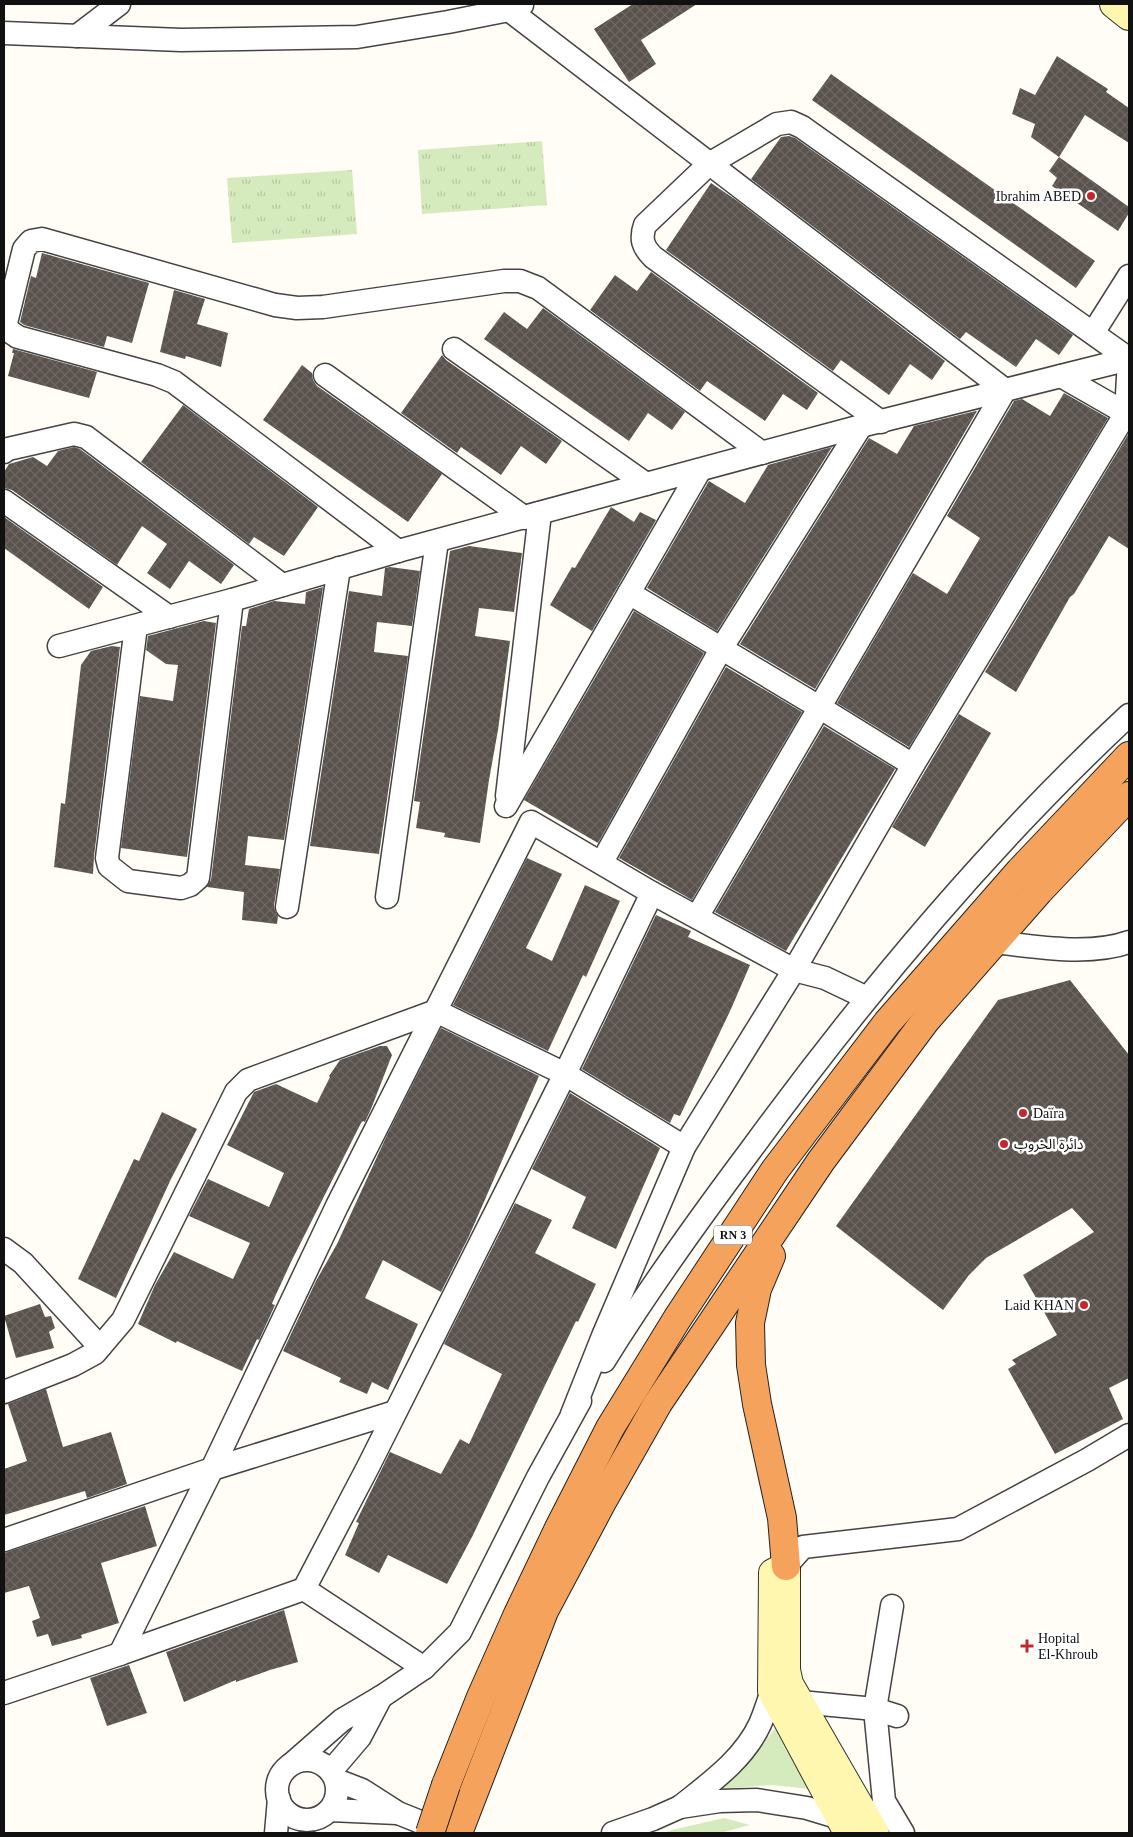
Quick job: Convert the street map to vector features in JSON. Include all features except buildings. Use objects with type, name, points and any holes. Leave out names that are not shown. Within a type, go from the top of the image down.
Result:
[{"type":"highway","name":"RN 3","points":[[430,1833],[446,1785],[481,1697],[560,1526],[610,1428],[677,1319],[775,1170],[887,1023],[1020,871],[1129,756]]},
{"type":"highway","name":"RN 3","points":[[458,1833],[544,1612],[603,1500],[658,1402],[821,1161],[926,1020],[1039,891],[1129,796]]},
{"type":"highway","points":[[794,1200],[757,1289],[750,1323],[751,1365],[757,1404],[782,1518],[794,1556]]},
{"type":"main road","points":[[1114,4],[1129,16]]},
{"type":"main road","points":[[794,1556],[786,1670],[789,1684],[784,1700],[856,1824]]},
{"type":"street","points":[[77,36],[120,4],[139,38]]},
{"type":"street","points":[[4,33],[181,40],[357,37],[516,6],[709,164],[1005,390]]},
{"type":"street","points":[[871,424],[645,249],[641,236],[645,225],[709,164],[777,124],[791,122],[802,127],[1129,359]]},
{"type":"street","points":[[398,551],[174,382],[18,337],[9,331],[6,323],[24,249],[31,241],[42,239],[275,305],[297,308],[323,308],[504,281],[520,281],[538,288],[762,453]]},
{"type":"street","points":[[1093,333],[1129,276]]},
{"type":"street","points":[[454,349],[646,484]]},
{"type":"street","points":[[59,646],[232,600],[398,551],[646,484],[871,424],[1129,359]]},
{"type":"street","points":[[572,1414],[603,1336],[684,1147],[794,970],[913,765],[1128,414],[1129,359]]},
{"type":"street","points":[[324,375],[533,516]]},
{"type":"street","points":[[1060,376],[1128,414]]},
{"type":"street","points":[[696,917],[1005,390]]},
{"type":"street","points":[[602,862],[721,650],[871,424]]},
{"type":"street","points":[[4,452],[8,449],[74,434],[86,437],[282,585]]},
{"type":"street","points":[[506,806],[700,470]]},
{"type":"street","points":[[4,501],[169,617]]},
{"type":"street","points":[[506,806],[533,516]]},
{"type":"street","points":[[387,897],[438,540]]},
{"type":"street","points":[[287,907],[339,568]]},
{"type":"street","points":[[629,593],[913,765]]},
{"type":"street","points":[[136,626],[107,858],[109,866],[128,881],[181,888],[190,885],[198,878],[232,600]]},
{"type":"street","points":[[276,1833],[278,1789],[280,1779],[285,1770],[342,1720],[424,1668],[460,1632],[572,1414],[607,1356],[678,1248],[841,1029],[992,853],[1060,782],[1129,715]]},
{"type":"street","points":[[506,806],[530,822],[652,892],[794,970],[825,978],[867,998]]},
{"type":"street","points":[[120,1654],[212,1469],[337,1206],[530,822]]},
{"type":"street","points":[[4,1692],[120,1654],[304,1588],[565,1074],[652,892]]},
{"type":"street","points":[[995,942],[1055,949],[1125,950]]},
{"type":"street","points":[[4,1392],[73,1365],[95,1353],[123,1320],[236,1092],[248,1080],[436,1011],[565,1074],[684,1147]]},
{"type":"street","points":[[4,1249],[23,1263],[100,1347]]},
{"type":"street","points":[[4,1540],[212,1469],[395,1412]]},
{"type":"street","points":[[794,1556],[958,1529],[1087,1460],[1129,1435]]},
{"type":"street","points":[[304,1588],[424,1668]]},
{"type":"street","points":[[892,1606],[876,1709],[884,1801],[903,1833]]},
{"type":"street","points":[[279,1799],[284,1808],[292,1815],[297,1826],[330,1810],[335,1801],[337,1791],[333,1776],[360,1737],[381,1697]]},
{"type":"street","points":[[614,1833],[680,1807],[717,1777],[739,1755],[761,1723],[784,1700],[876,1709],[897,1716]]},
{"type":"street","points":[[293,1763],[303,1760],[323,1764],[333,1776],[362,1790],[398,1813],[449,1833]]},
{"type":"street","points":[[680,1807],[720,1801],[757,1800],[807,1808],[856,1824]]},
{"type":"street","points":[[330,1810],[398,1813]]},
{"type":"green space","points":[[542,141],[547,205],[422,214],[418,150]]},
{"type":"green space","points":[[352,170],[357,234],[232,243],[227,178]]},
{"type":"green space","points":[[780,1721],[819,1790],[772,1785],[719,1789],[756,1754]]},
{"type":"green space","points":[[724,1818],[750,1825],[720,1833],[664,1833],[672,1830]]},
{"type":"place","name":"Ibrahim ABED","points":[[1091,196]]},
{"type":"place","name":"Daïra","points":[[1023,1113]]},
{"type":"place","name":"دائرة الخروب","points":[[1004,1144]]},
{"type":"place","name":"Laid KHAN","points":[[1084,1305]]},
{"type":"place","name":"Hopital El-Khroub","points":[[1027,1646]]}]
